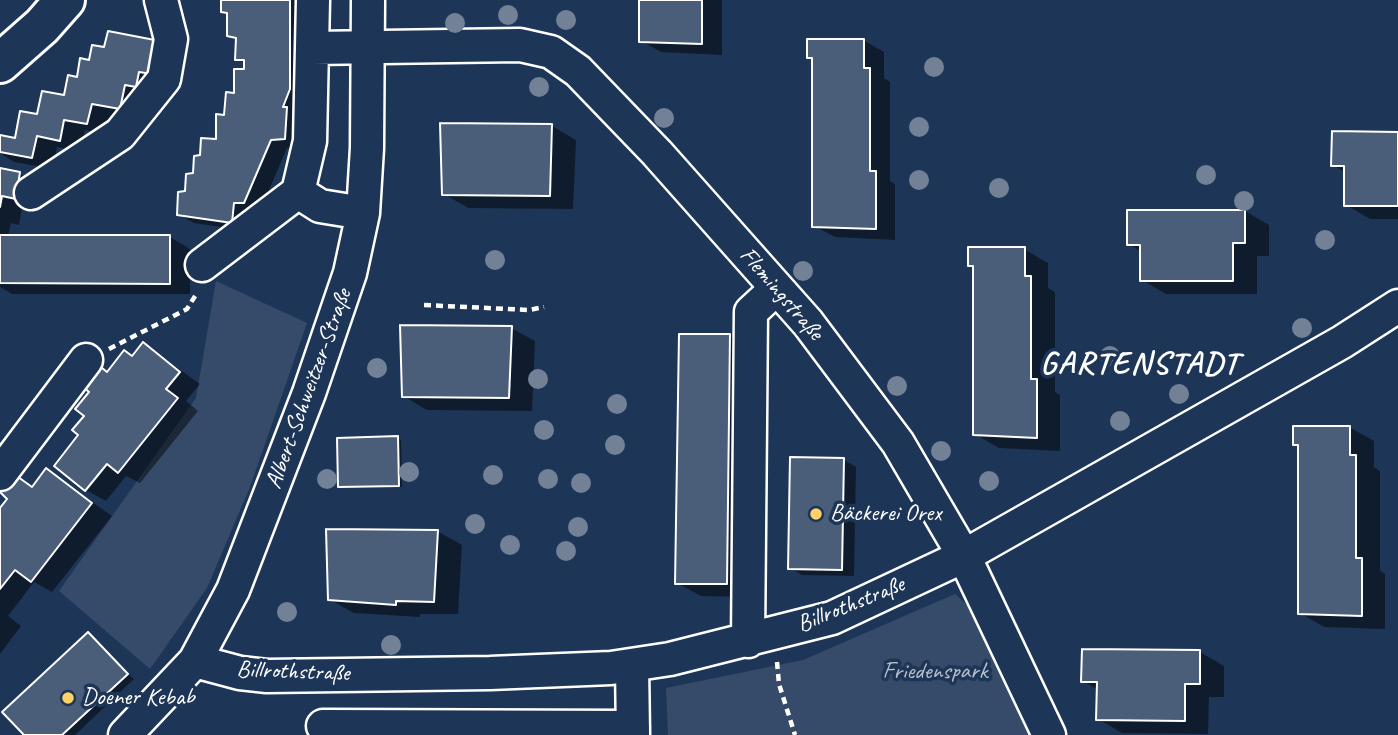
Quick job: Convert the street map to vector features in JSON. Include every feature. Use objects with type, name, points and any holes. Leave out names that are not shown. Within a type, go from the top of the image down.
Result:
[{"type":"main road","points":[[0,62],[42,26],[65,0]]},
{"type":"street","points":[[31,193],[120,134],[164,79],[171,38],[162,0]]},
{"type":"street","points":[[201,276],[298,192],[310,141],[313,0]]},
{"type":"street","name":"Albert-Schweitzer-Straße","points":[[125,735],[195,661],[233,590],[277,478],[350,273],[363,213],[368,0]]},
{"type":"street","name":"Flemingstraße","points":[[313,48],[520,45],[551,51],[578,71],[657,153],[808,323],[898,443],[964,556],[1049,735]]},
{"type":"street","points":[[298,192],[320,205],[363,213]]},
{"type":"street","points":[[761,638],[751,312],[777,288]]},
{"type":"street","name":"Billrothstraße","points":[[195,661],[240,673],[322,675],[490,673],[632,665],[761,638],[832,618],[964,556],[1342,342],[1398,306]]},
{"type":"street","points":[[0,474],[86,360]]},
{"type":"street","points":[[322,675],[323,730],[633,731],[632,665]]},
{"type":"path","points":[[86,360],[187,309],[201,276]]},
{"type":"path","points":[[424,305],[529,310],[544,307]]},
{"type":"path","points":[[761,638],[795,735]]},
{"type":"green space","points":[[216,281],[307,323],[250,487],[207,588],[150,669],[59,591],[196,398]]},
{"type":"green space","name":"Friedenspark","points":[[955,594],[977,614],[1038,735],[668,735],[666,688],[803,660]]},
{"type":"building","points":[[221,0],[290,0],[290,89],[283,107],[287,107],[285,139],[271,140],[244,203],[234,203],[232,223],[177,215],[178,192],[185,191],[186,174],[193,173],[194,156],[200,155],[201,138],[216,139],[216,114],[224,115],[226,92],[234,93],[234,69],[244,69],[244,60],[235,60],[236,38],[227,36],[227,13],[221,12]]},
{"type":"building","points":[[639,0],[702,0],[702,44],[639,42]]},
{"type":"building","points":[[108,31],[165,42],[152,74],[139,72],[136,87],[125,85],[120,109],[92,104],[87,124],[64,120],[60,141],[37,136],[32,158],[0,152],[0,135],[15,138],[20,111],[37,114],[42,91],[64,95],[68,75],[77,77],[80,58],[89,60],[92,45],[104,47]]},
{"type":"building","points":[[807,39],[864,39],[864,68],[870,68],[870,171],[876,171],[876,229],[812,227],[812,58],[807,58]]},
{"type":"building","points":[[440,123],[552,124],[550,196],[442,195]]},
{"type":"building","points":[[1332,131],[1398,132],[1398,206],[1344,206],[1344,166],[1331,166]]},
{"type":"building","points":[[0,168],[20,172],[16,199],[2,196],[0,207]]},
{"type":"building","points":[[1127,210],[1245,210],[1245,243],[1233,243],[1233,281],[1140,281],[1140,245],[1127,245]]},
{"type":"building","points":[[0,235],[170,235],[170,284],[0,283]]},
{"type":"building","points":[[968,247],[1025,247],[1025,276],[1031,276],[1031,379],[1037,379],[1037,438],[973,435],[973,266],[968,266]]},
{"type":"building","points":[[400,325],[512,326],[509,398],[402,397]]},
{"type":"building","points":[[679,334],[730,334],[727,584],[675,584]]},
{"type":"building","points":[[143,342],[180,372],[166,389],[178,398],[118,473],[107,464],[85,491],[54,466],[78,435],[72,430],[84,416],[75,409],[89,392],[80,384],[96,363],[107,372],[124,350],[132,356]]},
{"type":"building","points":[[1293,426],[1350,426],[1350,455],[1356,455],[1356,558],[1362,558],[1362,616],[1298,614],[1298,445],[1293,445]]},
{"type":"building","points":[[398,436],[399,486],[338,487],[337,438]]},
{"type":"building","name":"Bäckerei Orex","points":[[790,457],[844,458],[842,570],[788,569]]},
{"type":"building","points":[[46,468],[92,503],[31,582],[15,570],[0,589],[0,508],[7,499],[0,492],[14,474],[32,487]]},
{"type":"building","points":[[326,529],[438,530],[434,602],[396,601],[396,605],[328,600]]},
{"type":"building","points":[[88,632],[128,674],[62,735],[24,735],[2,712]]},
{"type":"building","points":[[1082,649],[1200,650],[1200,684],[1185,684],[1185,721],[1096,720],[1097,682],[1081,682]]},
{"type":"place","name":"Bäckerei Orex","points":[[816,514]]},
{"type":"place","name":"Doener Kebab","points":[[68,698]]},
{"type":"district","name":"GARTENSTADT","points":[[1140,365]]}]
